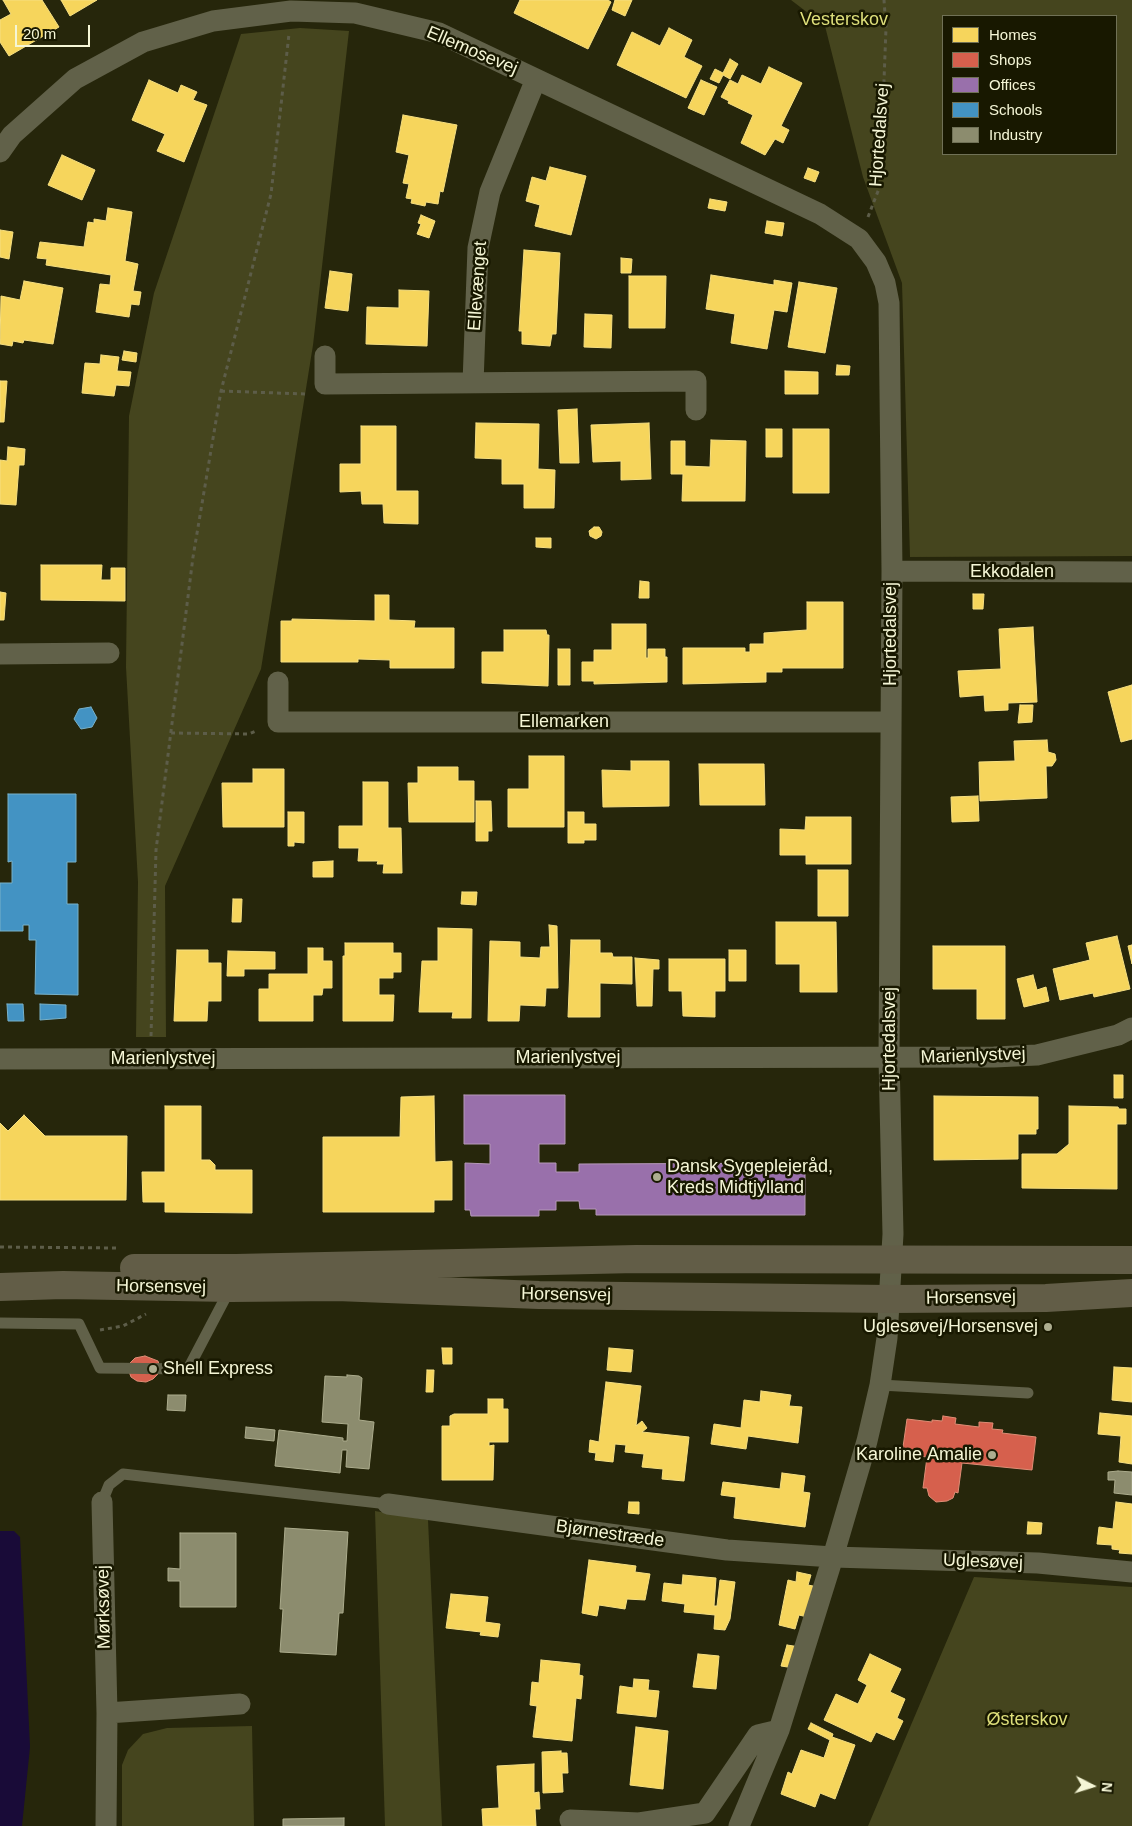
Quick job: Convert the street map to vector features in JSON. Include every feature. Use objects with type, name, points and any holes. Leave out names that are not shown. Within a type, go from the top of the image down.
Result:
[{"type":"main road","name":"Horsensvej","points":[[0,1268],[236,1268],[636,1259],[891,1279],[1046,1298],[1132,1292]]},
{"type":"main road","name":"Horsensvej","points":[[0,1287],[63,1285],[230,1288],[337,1287],[539,1295],[891,1279],[1132,1260]]},
{"type":"street","name":"Ellemosevej","points":[[0,152],[12,135],[75,79],[143,42],[213,21],[291,11],[356,13],[439,33],[820,214],[859,239]]},
{"type":"street","name":"Ellevænget","points":[[473,383],[478,248],[490,192],[536,78]]},
{"type":"street","name":"Hjortedalsvej","points":[[859,239],[876,262],[885,283],[889,304],[892,571],[889,1058],[891,1279]]},
{"type":"street","points":[[325,356],[325,384],[696,381],[696,410]]},
{"type":"street","name":"Ekkodalen","points":[[892,571],[1132,572]]},
{"type":"street","points":[[0,654],[108,653]]},
{"type":"street","points":[[278,682],[278,722]]},
{"type":"street","name":"Ellemarken","points":[[278,722],[891,722]]},
{"type":"street","name":"Marienlystvej","points":[[0,1059],[889,1058],[1037,1054],[1118,1035],[1132,1028]]},
{"type":"street","points":[[739,1826],[779,1730],[867,1441],[880,1385],[888,1338],[891,1279]]},
{"type":"street","name":"Mørksøvej","points":[[102,1502],[107,1713],[106,1826]]},
{"type":"street","name":"Bjørnestræde","points":[[388,1504],[727,1550],[833,1557]]},
{"type":"street","name":"Uglesøvej","points":[[833,1557],[1038,1563],[1132,1572]]},
{"type":"street","points":[[107,1713],[240,1704]]},
{"type":"street","points":[[570,1820],[638,1823],[705,1813],[758,1735],[779,1730]]},
{"type":"lane","points":[[0,1323],[79,1324],[100,1368],[188,1369],[230,1288]]},
{"type":"lane","points":[[880,1385],[1028,1392]]},
{"type":"lane","points":[[102,1502],[109,1485],[123,1474],[388,1504]]},
{"type":"path","name":"Hjortedalsvej","points":[[859,239],[880,186],[886,28],[884,0]]},
{"type":"path","points":[[150,1059],[156,850],[193,557],[222,391],[271,194],[291,11]]},
{"type":"path","points":[[222,391],[307,394],[325,384]]},
{"type":"path","points":[[171,733],[249,734],[278,722]]},
{"type":"green space","name":"Vesterskov","points":[[791,0],[1132,0],[1132,556],[910,557],[902,283],[863,177],[825,26]]},
{"type":"green space","points":[[300,28],[349,31],[313,345],[261,669],[165,886],[166,1037],[136,1037],[138,882],[126,667],[129,416],[154,293],[241,34]]},
{"type":"green space","points":[[375,1511],[428,1520],[442,1826],[385,1826]]},
{"type":"green space","name":"Østerskov","points":[[974,1577],[1132,1587],[1132,1826],[868,1826]]},
{"type":"green space","points":[[252,1726],[254,1826],[122,1826],[122,1765],[128,1750],[143,1734],[167,1728]]},
{"type":"shaded area","points":[[0,1531],[14,1531],[20,1537],[30,1747],[22,1826],[0,1826]]},
{"type":"building: Homes","points":[[3,0],[42,0],[59,27],[9,56],[0,42],[0,20],[11,14]]},
{"type":"building: Homes","points":[[61,0],[97,0],[70,16]]},
{"type":"building: Homes","points":[[520,0],[608,0],[611,2],[588,49],[514,13]]},
{"type":"building: Homes","points":[[615,0],[632,0],[625,16],[612,10]]},
{"type":"building: Homes","points":[[669,28],[692,40],[684,57],[702,66],[686,98],[617,65],[632,32],[660,46]]},
{"type":"building: Homes","points":[[730,59],[738,64],[730,79],[723,75],[719,83],[710,79],[715,69],[723,73]]},
{"type":"building: Homes","points":[[769,67],[802,83],[781,126],[789,130],[783,143],[775,139],[765,155],[741,143],[753,115],[728,103],[729,101],[721,97],[730,80],[738,84],[742,75],[761,84]]},
{"type":"building: Homes","points":[[149,80],[178,93],[181,85],[197,92],[193,100],[207,105],[184,162],[157,151],[165,134],[132,120]]},
{"type":"building: Homes","points":[[701,80],[717,87],[704,115],[688,108]]},
{"type":"building: Homes","points":[[403,115],[457,125],[443,192],[440,191],[438,204],[426,202],[425,206],[411,203],[412,199],[406,198],[409,184],[403,183],[409,155],[396,152]]},
{"type":"building: Homes","points":[[62,155],[95,170],[82,200],[48,185]]},
{"type":"building: Homes","points":[[550,167],[586,176],[571,235],[535,226],[540,205],[526,201],[532,177],[546,181]]},
{"type":"building: Homes","points":[[808,168],[819,172],[815,182],[804,178]]},
{"type":"building: Homes","points":[[710,199],[727,202],[725,211],[708,208]]},
{"type":"building: Homes","points":[[108,208],[132,212],[125,261],[138,264],[133,291],[141,292],[139,305],[131,304],[129,317],[96,312],[100,284],[110,285],[111,275],[46,265],[47,259],[37,258],[40,242],[84,247],[88,222],[94,223],[94,219],[106,221]]},
{"type":"building: Homes","points":[[421,215],[435,221],[429,238],[417,234],[421,224],[418,223]]},
{"type":"building: Homes","points":[[767,221],[784,223],[782,236],[765,233]]},
{"type":"building: Homes","points":[[0,230],[13,232],[9,259],[0,257]]},
{"type":"building: Homes","points":[[524,250],[560,253],[556,334],[552,334],[550,346],[522,344],[522,331],[519,331]]},
{"type":"building: Homes","points":[[621,258],[632,259],[631,273],[621,273]]},
{"type":"building: Homes","points":[[330,271],[352,274],[348,311],[325,308]]},
{"type":"building: Homes","points":[[711,275],[774,285],[774,280],[792,283],[787,312],[774,310],[767,349],[731,343],[735,314],[706,309]]},
{"type":"building: Homes","points":[[629,276],[666,276],[665,328],[629,328]]},
{"type":"building: Homes","points":[[24,281],[63,288],[53,344],[24,340],[23,343],[13,341],[12,346],[0,344],[1,296],[20,300]]},
{"type":"building: Homes","points":[[799,282],[837,288],[825,353],[788,347]]},
{"type":"building: Homes","points":[[399,290],[429,291],[427,346],[366,344],[367,307],[399,308]]},
{"type":"building: Homes","points":[[585,314],[612,315],[611,348],[584,347]]},
{"type":"building: Homes","points":[[124,351],[137,353],[136,362],[122,360]]},
{"type":"building: Homes","points":[[101,355],[119,357],[117,371],[131,372],[129,386],[116,385],[114,396],[82,393],[85,363],[100,364]]},
{"type":"building: Homes","points":[[837,365],[850,366],[849,375],[836,375]]},
{"type":"building: Homes","points":[[785,371],[818,372],[818,394],[785,394]]},
{"type":"building: Homes","points":[[0,381],[7,381],[4,422],[0,422]]},
{"type":"building: Homes","points":[[577,409],[579,463],[560,463],[558,410]]},
{"type":"building: Homes","points":[[476,423],[539,424],[538,469],[555,470],[554,508],[524,508],[524,484],[502,484],[502,459],[475,458]]},
{"type":"building: Homes","points":[[649,423],[651,479],[621,480],[621,461],[593,462],[591,425]]},
{"type":"building: Homes","points":[[361,426],[396,426],[396,491],[418,491],[418,524],[384,523],[383,504],[362,504],[361,491],[340,492],[340,464],[361,464]]},
{"type":"building: Homes","points":[[766,429],[782,429],[782,457],[766,457]]},
{"type":"building: Homes","points":[[793,429],[829,429],[829,493],[793,493]]},
{"type":"building: Homes","points":[[711,440],[746,441],[745,501],[682,501],[683,474],[671,474],[671,441],[685,441],[685,466],[710,467]]},
{"type":"building: Homes","points":[[8,447],[25,449],[24,465],[19,465],[16,505],[0,504],[0,460],[7,461]]},
{"type":"building: Homes","points":[[594,527],[599,527],[602,532],[601,536],[596,539],[590,536],[589,531]]},
{"type":"building: Homes","points":[[536,538],[551,538],[551,548],[536,547]]},
{"type":"building: Homes","points":[[41,565],[102,565],[101,580],[111,580],[111,568],[125,568],[125,601],[41,600]]},
{"type":"building: Homes","points":[[640,581],[649,582],[649,598],[639,598]]},
{"type":"building: Homes","points":[[0,592],[6,593],[4,620],[0,620]]},
{"type":"building: Homes","points":[[973,594],[984,594],[983,609],[973,609]]},
{"type":"building: Homes","points":[[375,595],[389,595],[389,620],[415,621],[414,628],[454,628],[454,668],[390,668],[390,660],[358,659],[358,662],[281,662],[281,621],[292,621],[292,619],[375,621]]},
{"type":"building: Homes","points":[[807,602],[843,602],[843,668],[782,668],[782,672],[766,672],[766,682],[683,684],[683,648],[745,648],[745,652],[750,652],[750,644],[764,644],[764,633],[807,630]]},
{"type":"building: Homes","points":[[612,624],[646,624],[646,658],[648,658],[648,649],[665,649],[665,657],[667,657],[667,682],[594,684],[594,681],[582,681],[582,662],[594,662],[594,650],[612,650]]},
{"type":"building: Homes","points":[[1033,627],[1037,702],[1008,703],[1008,710],[985,711],[984,695],[960,697],[958,671],[1001,669],[999,629]]},
{"type":"building: Homes","points":[[504,630],[546,630],[547,635],[549,635],[548,686],[482,683],[482,652],[504,652]]},
{"type":"building: Homes","points":[[558,649],[570,649],[570,685],[558,685]]},
{"type":"building: Homes","points":[[1132,685],[1132,739],[1121,742],[1108,692]]},
{"type":"building: Homes","points":[[1020,705],[1033,705],[1032,722],[1018,723]]},
{"type":"building: Homes","points":[[1047,740],[1048,752],[1055,754],[1056,760],[1052,766],[1046,766],[1047,798],[980,801],[979,762],[1015,761],[1014,741]]},
{"type":"building: Homes","points":[[529,756],[564,756],[564,827],[508,827],[508,789],[529,789]]},
{"type":"building: Homes","points":[[631,761],[669,761],[669,806],[603,807],[602,770],[631,771]]},
{"type":"building: Homes","points":[[699,764],[764,764],[765,805],[700,805]]},
{"type":"building: Homes","points":[[418,767],[458,767],[458,781],[474,781],[474,822],[409,822],[408,783],[418,783]]},
{"type":"building: Homes","points":[[253,769],[284,769],[284,827],[223,827],[222,783],[253,783]]},
{"type":"building: Homes","points":[[363,782],[388,782],[388,828],[401,828],[402,873],[383,873],[384,864],[377,864],[378,861],[358,861],[359,848],[339,848],[339,826],[363,826]]},
{"type":"building: Homes","points":[[978,796],[979,821],[952,822],[951,797]]},
{"type":"building: Homes","points":[[476,801],[491,801],[492,831],[488,831],[488,841],[476,841]]},
{"type":"building: Homes","points":[[288,812],[304,812],[304,843],[294,842],[294,846],[288,846]]},
{"type":"building: Homes","points":[[568,812],[584,812],[584,824],[596,824],[596,840],[584,840],[584,843],[568,843]]},
{"type":"building: Homes","points":[[806,817],[851,817],[851,864],[806,864],[806,855],[780,855],[780,829],[805,830]]},
{"type":"building: Homes","points":[[333,861],[333,877],[313,877],[313,862]]},
{"type":"building: Homes","points":[[818,870],[848,870],[848,916],[818,916]]},
{"type":"building: Homes","points":[[462,892],[477,892],[476,905],[461,904]]},
{"type":"building: Homes","points":[[233,899],[242,899],[241,922],[232,922]]},
{"type":"building: Homes","points":[[776,922],[836,922],[837,992],[800,992],[800,964],[776,964]]},
{"type":"building: Homes","points":[[549,925],[557,926],[558,988],[546,988],[545,1006],[520,1005],[519,1021],[488,1021],[490,941],[520,942],[520,957],[540,958],[541,947],[550,947]]},
{"type":"building: Homes","points":[[438,928],[472,929],[471,1018],[452,1018],[453,1012],[419,1012],[422,961],[438,961]]},
{"type":"building: Homes","points":[[1117,936],[1130,989],[1094,997],[1093,993],[1060,1000],[1053,969],[1090,960],[1086,943]]},
{"type":"building: Homes","points":[[571,940],[600,940],[600,953],[612,953],[613,957],[632,957],[632,984],[600,983],[600,1017],[568,1017]]},
{"type":"building: Homes","points":[[345,943],[393,943],[393,953],[401,953],[401,972],[393,972],[393,978],[379,978],[379,995],[394,995],[393,1021],[343,1021],[343,956],[345,956]]},
{"type":"building: Homes","points":[[1132,945],[1132,964],[1128,946]]},
{"type":"building: Homes","points":[[933,946],[1005,946],[1005,1019],[977,1019],[977,989],[933,989]]},
{"type":"building: Homes","points":[[308,948],[323,948],[323,961],[332,961],[332,988],[323,988],[322,995],[313,995],[313,1021],[259,1021],[259,989],[269,989],[269,974],[308,974]]},
{"type":"building: Homes","points":[[177,950],[208,950],[208,963],[221,963],[221,1001],[208,1001],[207,1021],[174,1021]]},
{"type":"building: Homes","points":[[729,950],[746,950],[746,981],[729,981]]},
{"type":"building: Homes","points":[[228,951],[275,952],[275,969],[244,969],[244,976],[227,976]]},
{"type":"building: Homes","points":[[635,958],[659,960],[659,969],[653,969],[652,1006],[637,1006]]},
{"type":"building: Homes","points":[[669,959],[725,959],[725,991],[715,991],[715,1017],[683,1016],[682,991],[669,991]]},
{"type":"building: Homes","points":[[1033,975],[1037,990],[1046,987],[1049,1001],[1024,1007],[1017,979]]},
{"type":"building: Homes","points":[[1114,1075],[1123,1075],[1123,1098],[1114,1098]]},
{"type":"building: Homes","points":[[434,1096],[435,1162],[452,1161],[452,1200],[434,1200],[434,1212],[323,1212],[323,1137],[400,1137],[401,1097]]},
{"type":"building: Homes","points":[[934,1096],[1038,1097],[1038,1129],[1036,1129],[1036,1134],[1018,1134],[1018,1159],[934,1160]]},
{"type":"building: Homes","points":[[165,1106],[201,1106],[201,1160],[210,1160],[215,1165],[215,1170],[252,1170],[252,1213],[165,1212],[165,1202],[143,1202],[142,1172],[165,1172]]},
{"type":"building: Homes","points":[[1069,1106],[1118,1107],[1119,1109],[1126,1109],[1126,1124],[1117,1124],[1117,1189],[1022,1188],[1022,1154],[1057,1154],[1069,1144]]},
{"type":"building: Homes","points":[[24,1115],[45,1136],[127,1136],[126,1200],[0,1200],[0,1123],[8,1131]]},
{"type":"building: Homes","points":[[442,1348],[452,1348],[452,1364],[443,1364]]},
{"type":"building: Homes","points":[[609,1348],[633,1350],[631,1372],[607,1370]]},
{"type":"building: Homes","points":[[1114,1367],[1132,1368],[1132,1402],[1112,1400]]},
{"type":"building: Homes","points":[[427,1370],[434,1370],[433,1392],[426,1392]]},
{"type":"building: Homes","points":[[606,1382],[641,1386],[636,1426],[642,1421],[647,1428],[642,1432],[689,1437],[684,1481],[662,1479],[663,1469],[642,1467],[644,1454],[625,1452],[626,1445],[615,1444],[613,1462],[595,1460],[596,1453],[589,1452],[590,1440],[599,1442]]},
{"type":"building: Homes","points":[[761,1391],[791,1395],[789,1406],[802,1407],[798,1443],[748,1436],[746,1449],[711,1444],[714,1424],[741,1428],[744,1400],[760,1402]]},
{"type":"building: Homes","points":[[488,1399],[503,1399],[503,1409],[508,1409],[508,1442],[489,1442],[489,1446],[494,1445],[493,1480],[442,1480],[442,1426],[450,1426],[450,1416],[454,1414],[488,1414]]},
{"type":"building: Homes","points":[[1100,1413],[1132,1416],[1132,1464],[1119,1462],[1121,1436],[1098,1434]]},
{"type":"building: Homes","points":[[782,1473],[805,1476],[803,1492],[810,1493],[805,1527],[734,1518],[736,1497],[721,1495],[723,1482],[780,1489]]},
{"type":"building: Homes","points":[[629,1502],[639,1502],[639,1514],[628,1513]]},
{"type":"building: Homes","points":[[1116,1502],[1132,1504],[1132,1554],[1119,1553],[1120,1550],[1112,1549],[1112,1545],[1097,1544],[1099,1527],[1113,1529]]},
{"type":"building: Homes","points":[[1028,1522],[1042,1523],[1041,1534],[1027,1534]]},
{"type":"building: Homes","points":[[589,1560],[636,1566],[635,1572],[650,1574],[645,1600],[627,1599],[625,1609],[599,1605],[597,1616],[582,1613]]},
{"type":"building: Homes","points":[[797,1572],[811,1575],[808,1585],[813,1586],[807,1617],[799,1615],[795,1629],[779,1625],[788,1580],[796,1582]]},
{"type":"building: Homes","points":[[683,1575],[716,1578],[714,1606],[717,1606],[720,1580],[735,1582],[730,1619],[725,1630],[714,1629],[715,1615],[684,1612],[685,1604],[662,1601],[664,1583],[682,1585]]},
{"type":"building: Homes","points":[[451,1594],[488,1597],[485,1622],[500,1624],[498,1637],[480,1635],[481,1632],[446,1628]]},
{"type":"building: Homes","points":[[787,1645],[800,1647],[794,1668],[781,1666]]},
{"type":"building: Homes","points":[[698,1654],[719,1656],[716,1689],[693,1687]]},
{"type":"building: Homes","points":[[870,1654],[901,1669],[890,1692],[905,1699],[897,1718],[903,1721],[894,1740],[876,1732],[871,1742],[824,1720],[836,1694],[858,1704],[867,1685],[858,1680]]},
{"type":"building: Homes","points":[[541,1660],[580,1664],[579,1675],[583,1676],[581,1699],[576,1698],[572,1741],[533,1737],[537,1706],[530,1705],[532,1682],[539,1683]]},
{"type":"building: Homes","points":[[634,1679],[649,1680],[648,1690],[659,1691],[656,1717],[617,1713],[620,1686],[633,1688]]},
{"type":"building: Homes","points":[[811,1723],[833,1734],[832,1737],[855,1745],[835,1799],[820,1793],[815,1807],[781,1794],[788,1772],[792,1774],[801,1750],[824,1758],[830,1740],[808,1729]]},
{"type":"building: Homes","points":[[636,1727],[668,1731],[663,1789],[630,1785]]},
{"type":"building: Homes","points":[[561,1751],[561,1753],[567,1753],[568,1773],[562,1773],[563,1792],[543,1793],[542,1752]]},
{"type":"building: Homes","points":[[534,1764],[534,1793],[539,1792],[540,1809],[535,1809],[536,1826],[483,1826],[482,1809],[499,1808],[497,1766]]},
{"type":"building: Shops","points":[[145,1356],[158,1361],[161,1371],[153,1379],[146,1382],[137,1381],[131,1377],[127,1366],[135,1358]]},
{"type":"building: Shops","points":[[943,1416],[956,1418],[955,1424],[979,1427],[979,1422],[993,1423],[992,1429],[1003,1430],[1002,1433],[1036,1437],[1032,1470],[962,1463],[958,1493],[955,1492],[953,1498],[947,1501],[936,1502],[929,1496],[927,1488],[923,1488],[927,1457],[902,1454],[907,1419],[932,1422],[932,1420],[942,1421]]},
{"type":"building: Offices","points":[[464,1095],[565,1095],[565,1144],[539,1144],[539,1163],[556,1163],[556,1172],[579,1172],[579,1164],[805,1163],[805,1215],[596,1215],[596,1209],[580,1209],[579,1201],[556,1201],[556,1210],[539,1210],[539,1216],[471,1216],[470,1210],[465,1210],[465,1163],[490,1164],[490,1144],[464,1144]]},
{"type":"building: Schools","points":[[91,707],[97,718],[92,727],[81,729],[74,719],[79,709]]},
{"type":"building: Schools","points":[[8,794],[76,794],[76,862],[67,862],[67,904],[78,904],[78,995],[35,994],[36,940],[29,940],[29,925],[23,925],[23,931],[0,931],[0,883],[12,883],[12,861],[8,862]]},
{"type":"building: Schools","points":[[7,1004],[23,1004],[24,1021],[8,1021]]},
{"type":"building: Schools","points":[[40,1004],[66,1005],[66,1018],[40,1020]]},
{"type":"building: Industry","points":[[347,1375],[362,1378],[359,1420],[374,1422],[369,1469],[346,1467],[347,1450],[342,1450],[340,1473],[275,1466],[279,1430],[343,1438],[343,1441],[347,1441],[348,1424],[322,1422],[325,1376],[347,1377]]},
{"type":"building: Industry","points":[[168,1395],[186,1395],[185,1411],[167,1410]]},
{"type":"building: Industry","points":[[246,1427],[275,1430],[274,1441],[245,1438]]},
{"type":"building: Industry","points":[[1108,1472],[1132,1472],[1132,1495],[1114,1493],[1115,1480],[1108,1480]]},
{"type":"building: Industry","points":[[285,1528],[348,1532],[343,1613],[339,1613],[336,1655],[280,1652],[283,1609],[280,1609]]},
{"type":"building: Industry","points":[[180,1533],[236,1533],[236,1607],[180,1607],[180,1581],[168,1581],[168,1568],[180,1569]]},
{"type":"building: Industry","points":[[344,1818],[344,1826],[283,1826],[283,1819]]},
{"type":"place","name":"Dansk Sygeplejeråd, Kreds Midtjylland","points":[[657,1177]]},
{"type":"place","name":"Uglesøvej/Horsensvej","points":[[1048,1327]]},
{"type":"place","name":"Shell Express","points":[[153,1369]]},
{"type":"place","name":"Karoline Amalie","points":[[992,1455]]}]
